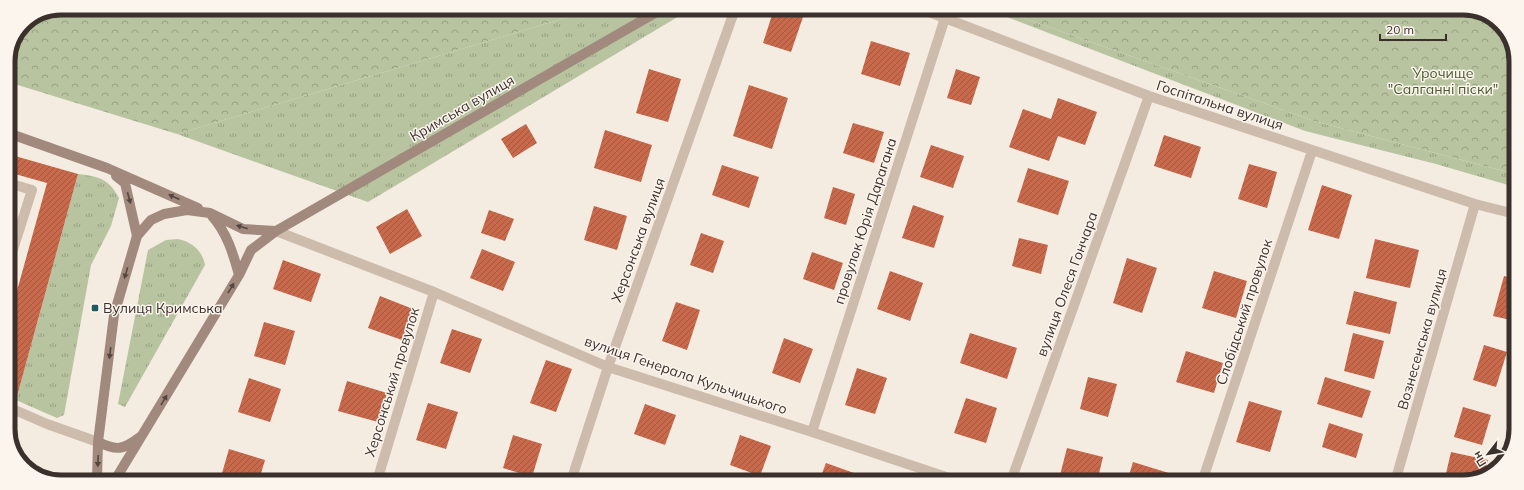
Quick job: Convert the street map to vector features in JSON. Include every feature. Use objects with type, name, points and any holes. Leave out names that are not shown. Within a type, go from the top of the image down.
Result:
[{"type":"street","name":"Кримська вулиця","points":[[118,475],[238,275],[251,250],[276,231],[652,15]]},
{"type":"street","name":"Херсонська вулиця","points":[[573,475],[608,367],[733,15]]},
{"type":"street","name":"Госпітальна вулиця","points":[[937,15],[1149,96],[1475,204],[1509,212]]},
{"type":"street","name":"провулок Юрія Дарагана","points":[[812,432],[945,18]]},
{"type":"street","name":"вулиця Олеся Гончара","points":[[1013,475],[1149,96]]},
{"type":"street","points":[[15,135],[107,168],[243,229],[276,231]]},
{"type":"street","name":"Слобідський провулок","points":[[1204,475],[1312,151]]},
{"type":"street","points":[[107,168],[125,183],[137,236]]},
{"type":"street","points":[[15,185],[32,190],[15,243]]},
{"type":"street","name":"Вознесенська вулиця","points":[[1397,475],[1475,204]]},
{"type":"street","points":[[97,475],[98,442],[114,315],[137,236],[152,220],[164,214],[187,210],[210,213],[224,231],[230,245],[238,275]]},
{"type":"street","name":"вулиця Генерала Кульчицького","points":[[276,231],[434,292],[608,367],[812,432],[940,475]]},
{"type":"street","name":"Херсонський провулок","points":[[379,475],[434,292]]},
{"type":"street","points":[[15,410],[47,424],[98,442]]},
{"type":"street","name":"Кримська вулиця","points":[[98,442],[115,449],[124,448],[144,434]]},
{"type":"green space","points":[[61,15],[575,15],[177,134],[15,84],[16,52],[23,35],[28,28],[35,23],[52,16]]},
{"type":"green space","points":[[575,15],[681,15],[368,202],[177,134]]},
{"type":"green space","points":[[1002,15],[1015,15],[1314,121],[1509,172],[1509,185],[1436,164],[1305,131]]},
{"type":"green space","name":"Урочище \"Салганні піски\"","points":[[1015,15],[1469,15],[1489,23],[1503,38],[1509,58],[1509,172],[1314,121]]},
{"type":"green space","points":[[78,174],[92,176],[107,182],[119,198],[111,226],[91,265],[64,415],[57,418],[16,400]]},
{"type":"green space","points":[[178,239],[188,242],[196,248],[204,260],[205,265],[125,407],[118,404],[148,250],[166,240]]},
{"type":"building","points":[[772,15],[797,15],[803,17],[791,52],[763,43]]},
{"type":"building","points":[[871,41],[910,53],[900,86],[861,74]]},
{"type":"building","points":[[649,69],[681,79],[668,122],[636,113]]},
{"type":"building","points":[[956,69],[980,77],[971,105],[947,98]]},
{"type":"building","points":[[749,85],[788,98],[772,149],[733,136]]},
{"type":"building","points":[[1058,98],[1097,112],[1085,145],[1058,136],[1049,161],[1009,147],[1023,109],[1051,119]]},
{"type":"building","points":[[853,123],[884,132],[874,163],[843,153]]},
{"type":"building","points":[[526,124],[537,143],[513,158],[501,139]]},
{"type":"building","points":[[605,130],[652,145],[641,182],[594,168]]},
{"type":"building","points":[[1164,135],[1201,147],[1191,178],[1154,166]]},
{"type":"building","points":[[931,145],[964,156],[953,188],[920,177]]},
{"type":"building","points":[[15,156],[78,174],[16,400],[15,298],[47,183],[15,174]]},
{"type":"building","points":[[1249,164],[1277,172],[1267,208],[1238,199]]},
{"type":"building","points":[[722,165],[759,177],[749,208],[712,195]]},
{"type":"building","points":[[1028,168],[1069,181],[1058,215],[1017,202]]},
{"type":"building","points":[[1322,185],[1352,195],[1339,239],[1308,230]]},
{"type":"building","points":[[833,187],[855,194],[846,225],[824,218]]},
{"type":"building","points":[[913,205],[944,216],[934,248],[902,238]]},
{"type":"building","points":[[594,206],[627,216],[617,250],[584,240]]},
{"type":"building","points":[[407,209],[422,236],[390,254],[376,227]]},
{"type":"building","points":[[489,210],[514,219],[505,241],[481,233]]},
{"type":"building","points":[[701,233],[724,241],[713,273],[690,265]]},
{"type":"building","points":[[1019,238],[1048,245],[1041,274],[1012,266]]},
{"type":"building","points":[[1375,239],[1419,250],[1410,288],[1366,278]]},
{"type":"building","points":[[482,249],[515,262],[503,291],[470,278]]},
{"type":"building","points":[[812,252],[843,263],[834,290],[803,279]]},
{"type":"building","points":[[1127,258],[1157,268],[1142,313],[1113,303]]},
{"type":"building","points":[[283,260],[321,274],[311,302],[273,289]]},
{"type":"building","points":[[890,271],[923,283],[910,321],[877,309]]},
{"type":"building","points":[[1214,271],[1247,281],[1236,318],[1202,308]]},
{"type":"building","points":[[1504,276],[1509,277],[1509,320],[1493,316]]},
{"type":"building","points":[[1354,291],[1397,302],[1390,334],[1346,324]]},
{"type":"building","points":[[380,296],[413,309],[402,340],[368,328]]},
{"type":"building","points":[[676,302],[700,310],[687,350],[662,341]]},
{"type":"building","points":[[264,322],[295,331],[285,365],[254,356]]},
{"type":"building","points":[[452,329],[482,339],[470,373],[440,363]]},
{"type":"building","points":[[970,333],[1017,348],[1007,379],[960,363]]},
{"type":"building","points":[[1353,333],[1384,341],[1374,379],[1344,371]]},
{"type":"building","points":[[784,338],[813,349],[800,383],[772,373]]},
{"type":"building","points":[[1484,345],[1507,352],[1496,387],[1473,380]]},
{"type":"building","points":[[1186,351],[1223,363],[1214,393],[1176,382]]},
{"type":"building","points":[[546,360],[572,369],[556,412],[530,403]]},
{"type":"building","points":[[857,368],[887,378],[875,414],[845,405]]},
{"type":"building","points":[[1088,377],[1117,384],[1108,417],[1080,409]]},
{"type":"building","points":[[1325,377],[1371,391],[1362,418],[1317,404]]},
{"type":"building","points":[[249,378],[281,389],[270,422],[238,412]]},
{"type":"building","points":[[347,381],[387,393],[378,422],[338,411]]},
{"type":"building","points":[[966,398],[997,408],[986,443],[954,433]]},
{"type":"building","points":[[1249,401],[1282,411],[1270,452],[1236,442]]},
{"type":"building","points":[[428,403],[458,412],[446,449],[416,440]]},
{"type":"building","points":[[645,404],[676,415],[665,445],[634,434]]},
{"type":"building","points":[[1463,407],[1491,415],[1482,445],[1454,437]]},
{"type":"building","points":[[1329,423],[1363,434],[1356,458],[1322,447]]},
{"type":"building","points":[[513,435],[542,444],[533,475],[526,475],[503,468]]},
{"type":"building","points":[[740,435],[771,446],[760,475],[730,465]]},
{"type":"building","points":[[1067,448],[1103,457],[1099,475],[1060,475]]},
{"type":"building","points":[[229,449],[265,460],[260,475],[221,475]]},
{"type":"building","points":[[1451,452],[1488,460],[1486,468],[1478,473],[1446,475]]},
{"type":"building","points":[[1133,462],[1175,475],[1129,475]]},
{"type":"building","points":[[826,463],[854,473],[853,475],[821,475]]},
{"type":"place","name":"Вулиця Кримська","points":[[95,308]]}]
